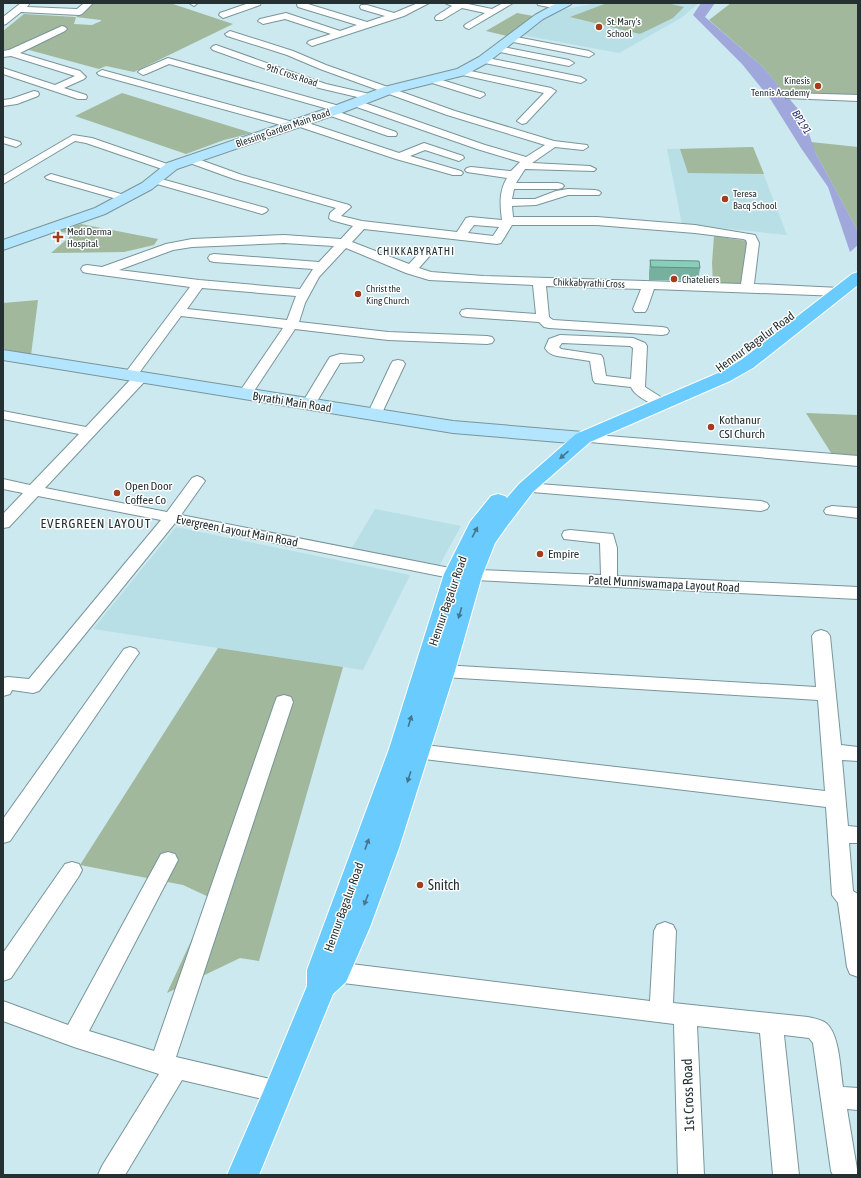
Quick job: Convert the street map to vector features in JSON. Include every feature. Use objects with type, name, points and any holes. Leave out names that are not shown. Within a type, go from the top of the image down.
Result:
[{"type":"main road","name":"Blessing Garden Main Road","points":[[4,242],[100,211],[154,180],[169,168],[389,90],[461,72],[483,60],[539,17],[566,5]]},
{"type":"main road","name":"Hennur Bagalur Road","points":[[243,1175],[280,1092],[326,976],[356,927],[386,848],[409,750],[477,527],[502,494],[595,421],[650,395],[725,367],[831,292],[857,269]]},
{"type":"main road","name":"Byrathi Main Road","points":[[3,355],[453,427],[573,437]]},
{"type":"main road","name":"Hennur Bagalur Road","points":[[409,750],[443,671],[463,575],[500,521],[526,488],[573,437]]},
{"type":"street","points":[[4,20],[23,6],[78,12],[89,3]]},
{"type":"street","points":[[223,15],[257,3]]},
{"type":"street","points":[[398,3],[415,8]]},
{"type":"street","points":[[312,43],[393,16],[425,3]]},
{"type":"street","points":[[449,3],[463,4],[493,12]]},
{"type":"street","points":[[469,26],[509,3]]},
{"type":"street","points":[[542,3],[566,5]]},
{"type":"street","points":[[301,4],[366,25]]},
{"type":"street","points":[[438,18],[463,4]]},
{"type":"street","points":[[364,7],[393,16]]},
{"type":"street","points":[[263,21],[286,16],[340,34]]},
{"type":"street","points":[[7,54],[62,29]]},
{"type":"street","points":[[230,34],[290,53],[323,67],[451,113],[553,144],[583,147]]},
{"type":"street","points":[[511,39],[589,54]]},
{"type":"street","name":"9th Cross Road","points":[[216,48],[323,86],[370,97]]},
{"type":"street","points":[[498,49],[569,63]]},
{"type":"street","points":[[7,54],[81,75],[79,79],[55,88]]},
{"type":"street","points":[[483,60],[581,80]]},
{"type":"street","points":[[143,72],[168,61],[334,110],[392,134]]},
{"type":"street","points":[[3,71],[82,97]]},
{"type":"street","points":[[461,72],[551,91],[522,121]]},
{"type":"street","points":[[102,73],[295,124],[457,173]]},
{"type":"street","points":[[432,80],[480,96]]},
{"type":"street","points":[[4,104],[34,94]]},
{"type":"street","points":[[790,96],[858,98]]},
{"type":"street","points":[[355,103],[527,162],[592,165]]},
{"type":"street","points":[[3,181],[74,138],[88,140],[169,168]]},
{"type":"street","points":[[3,140],[16,144]]},
{"type":"street","points":[[191,160],[238,177],[345,207],[336,214],[335,218],[362,225],[460,236],[496,245],[507,222],[504,203],[511,180],[527,162],[553,144]]},
{"type":"street","points":[[400,157],[424,146],[459,158]]},
{"type":"street","points":[[471,170],[511,180],[558,186]]},
{"type":"street","points":[[51,177],[124,198]]},
{"type":"street","points":[[154,180],[262,210]]},
{"type":"street","points":[[504,203],[536,202],[560,193],[595,193]]},
{"type":"street","points":[[460,236],[470,221],[597,221],[695,229],[744,236],[751,238],[753,243],[747,288]]},
{"type":"street","points":[[245,394],[292,324],[304,293],[314,276],[362,225]]},
{"type":"street","name":"Chikkabyrathi Cross","points":[[106,270],[170,247],[192,243],[284,239],[343,244],[427,276],[484,276],[539,281],[831,292]]},
{"type":"street","points":[[410,270],[430,256],[427,276]]},
{"type":"street","points":[[214,258],[324,266]]},
{"type":"street","points":[[87,268],[199,284],[304,293]]},
{"type":"street","points":[[598,283],[599,270]]},
{"type":"street","points":[[539,281],[543,318],[549,324],[662,331]]},
{"type":"street","points":[[3,522],[90,432],[135,376],[177,312],[199,284]]},
{"type":"street","points":[[640,309],[649,285]]},
{"type":"street","points":[[177,312],[388,336],[487,340]]},
{"type":"street","points":[[467,314],[543,318]]},
{"type":"street","points":[[560,339],[636,343],[640,346],[650,395],[600,380],[596,358],[557,352],[552,348],[554,342],[560,339]]},
{"type":"street","points":[[308,405],[335,360],[340,358],[357,359]]},
{"type":"street","points":[[374,415],[398,364]]},
{"type":"street","points":[[3,415],[90,432]]},
{"type":"street","points":[[573,437],[858,462]]},
{"type":"street","points":[[5,685],[33,686],[171,518],[196,481]]},
{"type":"street","name":"Evergreen Layout Main Road","points":[[3,484],[463,575]]},
{"type":"street","points":[[526,488],[761,506]]},
{"type":"street","points":[[832,511],[858,513]]},
{"type":"street","points":[[570,535],[607,538],[609,548],[609,581]]},
{"type":"street","name":"Patel Munniswamapa Layout Road","points":[[463,575],[858,593]]},
{"type":"street","points":[[821,636],[836,800],[848,834],[843,895],[853,901],[858,968]]},
{"type":"street","points":[[3,835],[130,654]]},
{"type":"street","points":[[443,671],[826,694]]},
{"type":"street","points":[[111,1175],[169,1066],[284,702]]},
{"type":"street","points":[[409,750],[836,800]]},
{"type":"street","points":[[832,752],[858,754]]},
{"type":"street","points":[[74,1037],[168,860]]},
{"type":"street","points":[[3,972],[72,870]]},
{"type":"street","points":[[661,1013],[665,931]]},
{"type":"street","points":[[326,976],[685,1016],[808,1027],[817,1030],[824,1039],[844,1170],[847,1175]]},
{"type":"street","points":[[3,1011],[74,1037],[169,1066],[280,1092]]},
{"type":"street","name":"1st Cross Road","points":[[685,1016],[691,1175]]},
{"type":"street","points":[[772,1024],[786,1175]]},
{"type":"street","points":[[833,1097],[858,1099]]},
{"type":"shaded area","name":"St. Mary's School","points":[[598,3],[699,3],[681,18],[619,53],[522,35],[544,18],[560,10]]},
{"type":"shaded area","name":"Teresa Bacq School","points":[[753,147],[787,235],[682,224],[667,149]]},
{"type":"shaded area","points":[[375,509],[461,526],[439,566],[352,548]]},
{"type":"shaded area","points":[[176,527],[410,575],[363,670],[93,629]]},
{"type":"green space","points":[[93,3],[170,3],[233,24],[134,72],[106,66],[99,69],[18,47],[3,53],[3,31],[24,14],[76,17]],"holes":[[[76,17],[101,20],[92,25],[74,24]]]},
{"type":"green space","points":[[607,3],[667,3],[684,7],[673,18],[640,34],[570,17]]},
{"type":"green space","points":[[731,3],[858,3],[858,97],[785,94],[763,67],[709,20]]},
{"type":"green space","points":[[517,13],[533,16],[507,36],[486,31]]},
{"type":"green space","points":[[122,93],[252,133],[224,140],[186,154],[75,116]]},
{"type":"green space","points":[[811,142],[858,147],[858,231],[816,154]]},
{"type":"green space","points":[[753,147],[764,174],[688,173],[680,149]]},
{"type":"green space","points":[[81,224],[158,239],[154,245],[124,252],[51,253],[73,234],[56,231]]},
{"type":"green space","points":[[714,236],[747,241],[741,285],[713,283],[712,263]]},
{"type":"green space","points":[[38,300],[31,355],[5,351],[3,344],[3,303]]},
{"type":"green space","points":[[806,413],[858,415],[858,457],[833,456]]},
{"type":"green space","points":[[218,648],[343,667],[259,961],[240,958],[167,993],[211,898],[183,885],[80,865]]},
{"type":"water","name":"BP191","points":[[701,3],[715,3],[705,17],[763,67],[802,114],[816,154],[858,231],[858,245],[850,252],[828,187],[801,148],[771,100],[742,64],[693,15]]},
{"type":"building","points":[[650,260],[699,261],[700,268],[651,267]]},
{"type":"place","name":"St. Mary's School","points":[[599,27]]},
{"type":"place","name":"Kinesis Tennis Academy","points":[[818,86]]},
{"type":"place","name":"Teresa Bacq School","points":[[725,199]]},
{"type":"place","name":"Medi Derma Hospital","points":[[58,237]]},
{"type":"place","name":"Chateliers","points":[[674,279]]},
{"type":"place","name":"Christ the King Church","points":[[358,294]]},
{"type":"place","name":"Kothanur CSI Church","points":[[711,427]]},
{"type":"place","name":"Open Door Coffee Co","points":[[117,493]]},
{"type":"place","name":"Empire","points":[[540,554]]},
{"type":"place","name":"Snitch","points":[[420,885]]},
{"type":"district","name":"CHIKKABYRATHI","points":[[416,251]]},
{"type":"district","name":"EVERGREEN LAYOUT","points":[[96,523]]}]
